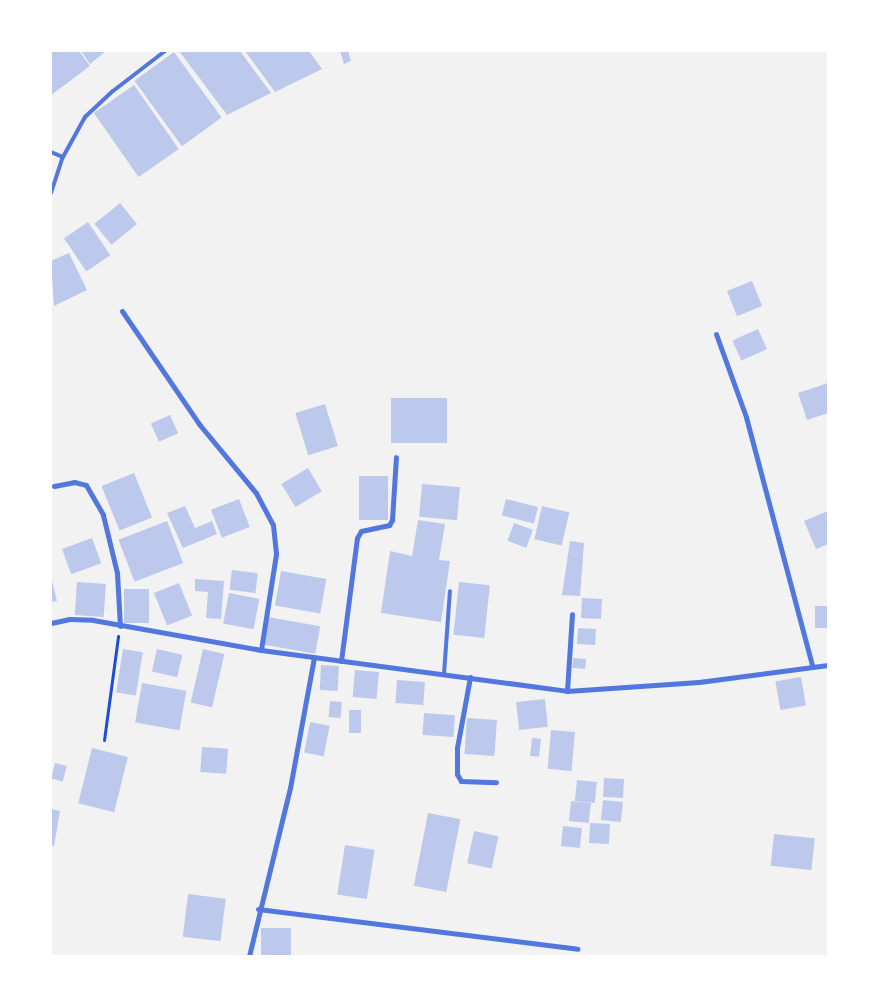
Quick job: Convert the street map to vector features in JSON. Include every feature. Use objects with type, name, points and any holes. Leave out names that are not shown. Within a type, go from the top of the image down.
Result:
[{"type":"street","points":[[122,311],[199,424],[256,493],[273,525],[276,554],[261,650]]},
{"type":"street","points":[[716,334],[746,417],[812,665]]},
{"type":"street","points":[[341,661],[357,538],[361,531],[389,525],[392,520],[396,457]]},
{"type":"street","points":[[54,486],[74,482],[86,485],[103,516],[117,573],[120,626]]},
{"type":"street","points":[[567,691],[572,614]]},
{"type":"street","points":[[51,623],[70,619],[261,650],[567,691],[699,682],[812,665],[828,666]]},
{"type":"street","points":[[249,956],[258,908],[290,788],[314,657]]},
{"type":"street","points":[[470,677],[457,748],[457,774],[461,780],[496,782]]},
{"type":"street","points":[[258,908],[578,949]]},
{"type":"lane","points":[[51,194],[63,157],[85,117],[112,91],[165,51]]},
{"type":"lane","points":[[51,152],[63,157]]},
{"type":"lane","points":[[444,674],[450,590]]},
{"type":"path","points":[[104,740],[120,626]]},
{"type":"building","points":[[51,51],[79,51],[90,66],[51,95]]},
{"type":"building","points":[[81,51],[106,51],[90,64]]},
{"type":"building","points":[[179,51],[240,51],[271,93],[227,115]]},
{"type":"building","points":[[245,51],[309,51],[322,69],[275,92]]},
{"type":"building","points":[[340,51],[348,51],[351,61],[344,64]]},
{"type":"building","points":[[174,52],[222,118],[182,146],[134,81]]},
{"type":"building","points":[[134,85],[179,149],[139,177],[94,113]]},
{"type":"building","points":[[120,203],[137,224],[111,245],[94,224]]},
{"type":"building","points":[[88,222],[110,255],[86,271],[64,238]]},
{"type":"building","points":[[69,253],[87,290],[54,306],[51,261]]},
{"type":"building","points":[[752,281],[762,306],[737,316],[727,291]]},
{"type":"building","points":[[758,329],[767,349],[741,360],[732,340]]},
{"type":"building","points":[[828,383],[828,413],[807,420],[798,393]]},
{"type":"building","points":[[391,398],[447,398],[447,443],[391,443]]},
{"type":"building","points":[[325,404],[338,446],[308,455],[295,413]]},
{"type":"building","points":[[170,415],[178,433],[159,442],[151,424]]},
{"type":"building","points":[[308,468],[322,491],[295,507],[281,484]]},
{"type":"building","points":[[134,473],[152,518],[120,531],[102,486]]},
{"type":"building","points":[[359,476],[388,476],[388,520],[359,520]]},
{"type":"building","points":[[422,484],[460,487],[457,520],[419,517]]},
{"type":"building","points":[[239,499],[250,527],[222,538],[211,510]]},
{"type":"building","points":[[506,499],[538,507],[534,523],[502,515]]},
{"type":"building","points":[[185,506],[195,528],[212,521],[217,534],[183,548],[167,513]]},
{"type":"building","points":[[542,506],[569,512],[562,545],[534,539]]},
{"type":"building","points":[[828,511],[828,544],[816,549],[804,521]]},
{"type":"building","points":[[418,520],[445,524],[439,560],[450,561],[441,622],[381,613],[390,551],[412,556]]},
{"type":"building","points":[[167,521],[183,563],[135,582],[118,540]]},
{"type":"building","points":[[514,523],[533,530],[526,548],[508,541]]},
{"type":"building","points":[[92,538],[101,563],[71,574],[62,549]]},
{"type":"building","points":[[570,541],[584,543],[580,596],[562,595]]},
{"type":"building","points":[[232,570],[258,573],[255,593],[230,590]]},
{"type":"building","points":[[281,571],[326,579],[320,613],[275,605]]},
{"type":"building","points":[[51,577],[57,601],[51,602]]},
{"type":"building","points":[[195,579],[224,581],[221,619],[206,618],[208,592],[195,591]]},
{"type":"building","points":[[77,582],[106,584],[104,617],[75,615]]},
{"type":"building","points":[[459,582],[490,585],[484,638],[453,635]]},
{"type":"building","points":[[179,583],[192,615],[167,626],[154,593]]},
{"type":"building","points":[[124,589],[149,589],[149,623],[124,623]]},
{"type":"building","points":[[229,593],[259,599],[254,629],[223,623]]},
{"type":"building","points":[[582,598],[602,599],[601,619],[581,618]]},
{"type":"building","points":[[815,606],[828,606],[828,628],[815,628]]},
{"type":"building","points":[[268,617],[320,626],[315,654],[263,645]]},
{"type":"building","points":[[578,628],[596,629],[595,645],[577,644]]},
{"type":"building","points":[[123,649],[143,652],[136,696],[116,692]]},
{"type":"building","points":[[157,649],[182,655],[177,677],[152,671]]},
{"type":"building","points":[[203,649],[224,654],[212,708],[191,703]]},
{"type":"building","points":[[573,658],[586,659],[585,669],[572,668]]},
{"type":"building","points":[[321,665],[339,666],[338,691],[320,690]]},
{"type":"building","points":[[355,670],[379,672],[377,699],[353,697]]},
{"type":"building","points":[[801,677],[806,706],[780,710],[775,682]]},
{"type":"building","points":[[397,680],[425,682],[423,705],[395,703]]},
{"type":"building","points":[[142,683],[186,691],[179,730],[135,722]]},
{"type":"building","points":[[545,699],[548,727],[519,730],[516,702]]},
{"type":"building","points":[[330,701],[342,702],[341,718],[329,717]]},
{"type":"building","points":[[349,710],[361,710],[361,733],[349,733]]},
{"type":"building","points":[[424,713],[455,715],[453,737],[422,735]]},
{"type":"building","points":[[467,718],[497,720],[494,756],[464,754]]},
{"type":"building","points":[[310,722],[330,726],[324,756],[304,752]]},
{"type":"building","points":[[551,730],[575,732],[572,771],[548,769]]},
{"type":"building","points":[[532,738],[541,739],[539,757],[530,756]]},
{"type":"building","points":[[202,747],[228,749],[226,774],[200,772]]},
{"type":"building","points":[[92,748],[128,757],[114,812],[78,803]]},
{"type":"building","points":[[55,763],[67,766],[63,781],[51,779]]},
{"type":"building","points":[[604,778],[624,779],[623,798],[603,797]]},
{"type":"building","points":[[577,780],[597,782],[595,803],[575,801]]},
{"type":"building","points":[[603,800],[623,802],[621,822],[601,820]]},
{"type":"building","points":[[571,801],[591,803],[589,823],[569,821]]},
{"type":"building","points":[[51,809],[60,811],[54,846],[51,846]]},
{"type":"building","points":[[428,813],[460,819],[446,892],[414,886]]},
{"type":"building","points":[[590,823],[610,824],[609,844],[589,843]]},
{"type":"building","points":[[563,826],[582,828],[580,848],[561,846]]},
{"type":"building","points":[[474,831],[498,836],[492,868],[467,863]]},
{"type":"building","points":[[774,834],[815,838],[811,870],[771,866]]},
{"type":"building","points":[[345,845],[375,850],[367,899],[337,894]]},
{"type":"building","points":[[188,894],[226,899],[220,941],[183,937]]},
{"type":"building","points":[[261,928],[291,928],[291,956],[261,956]]}]
